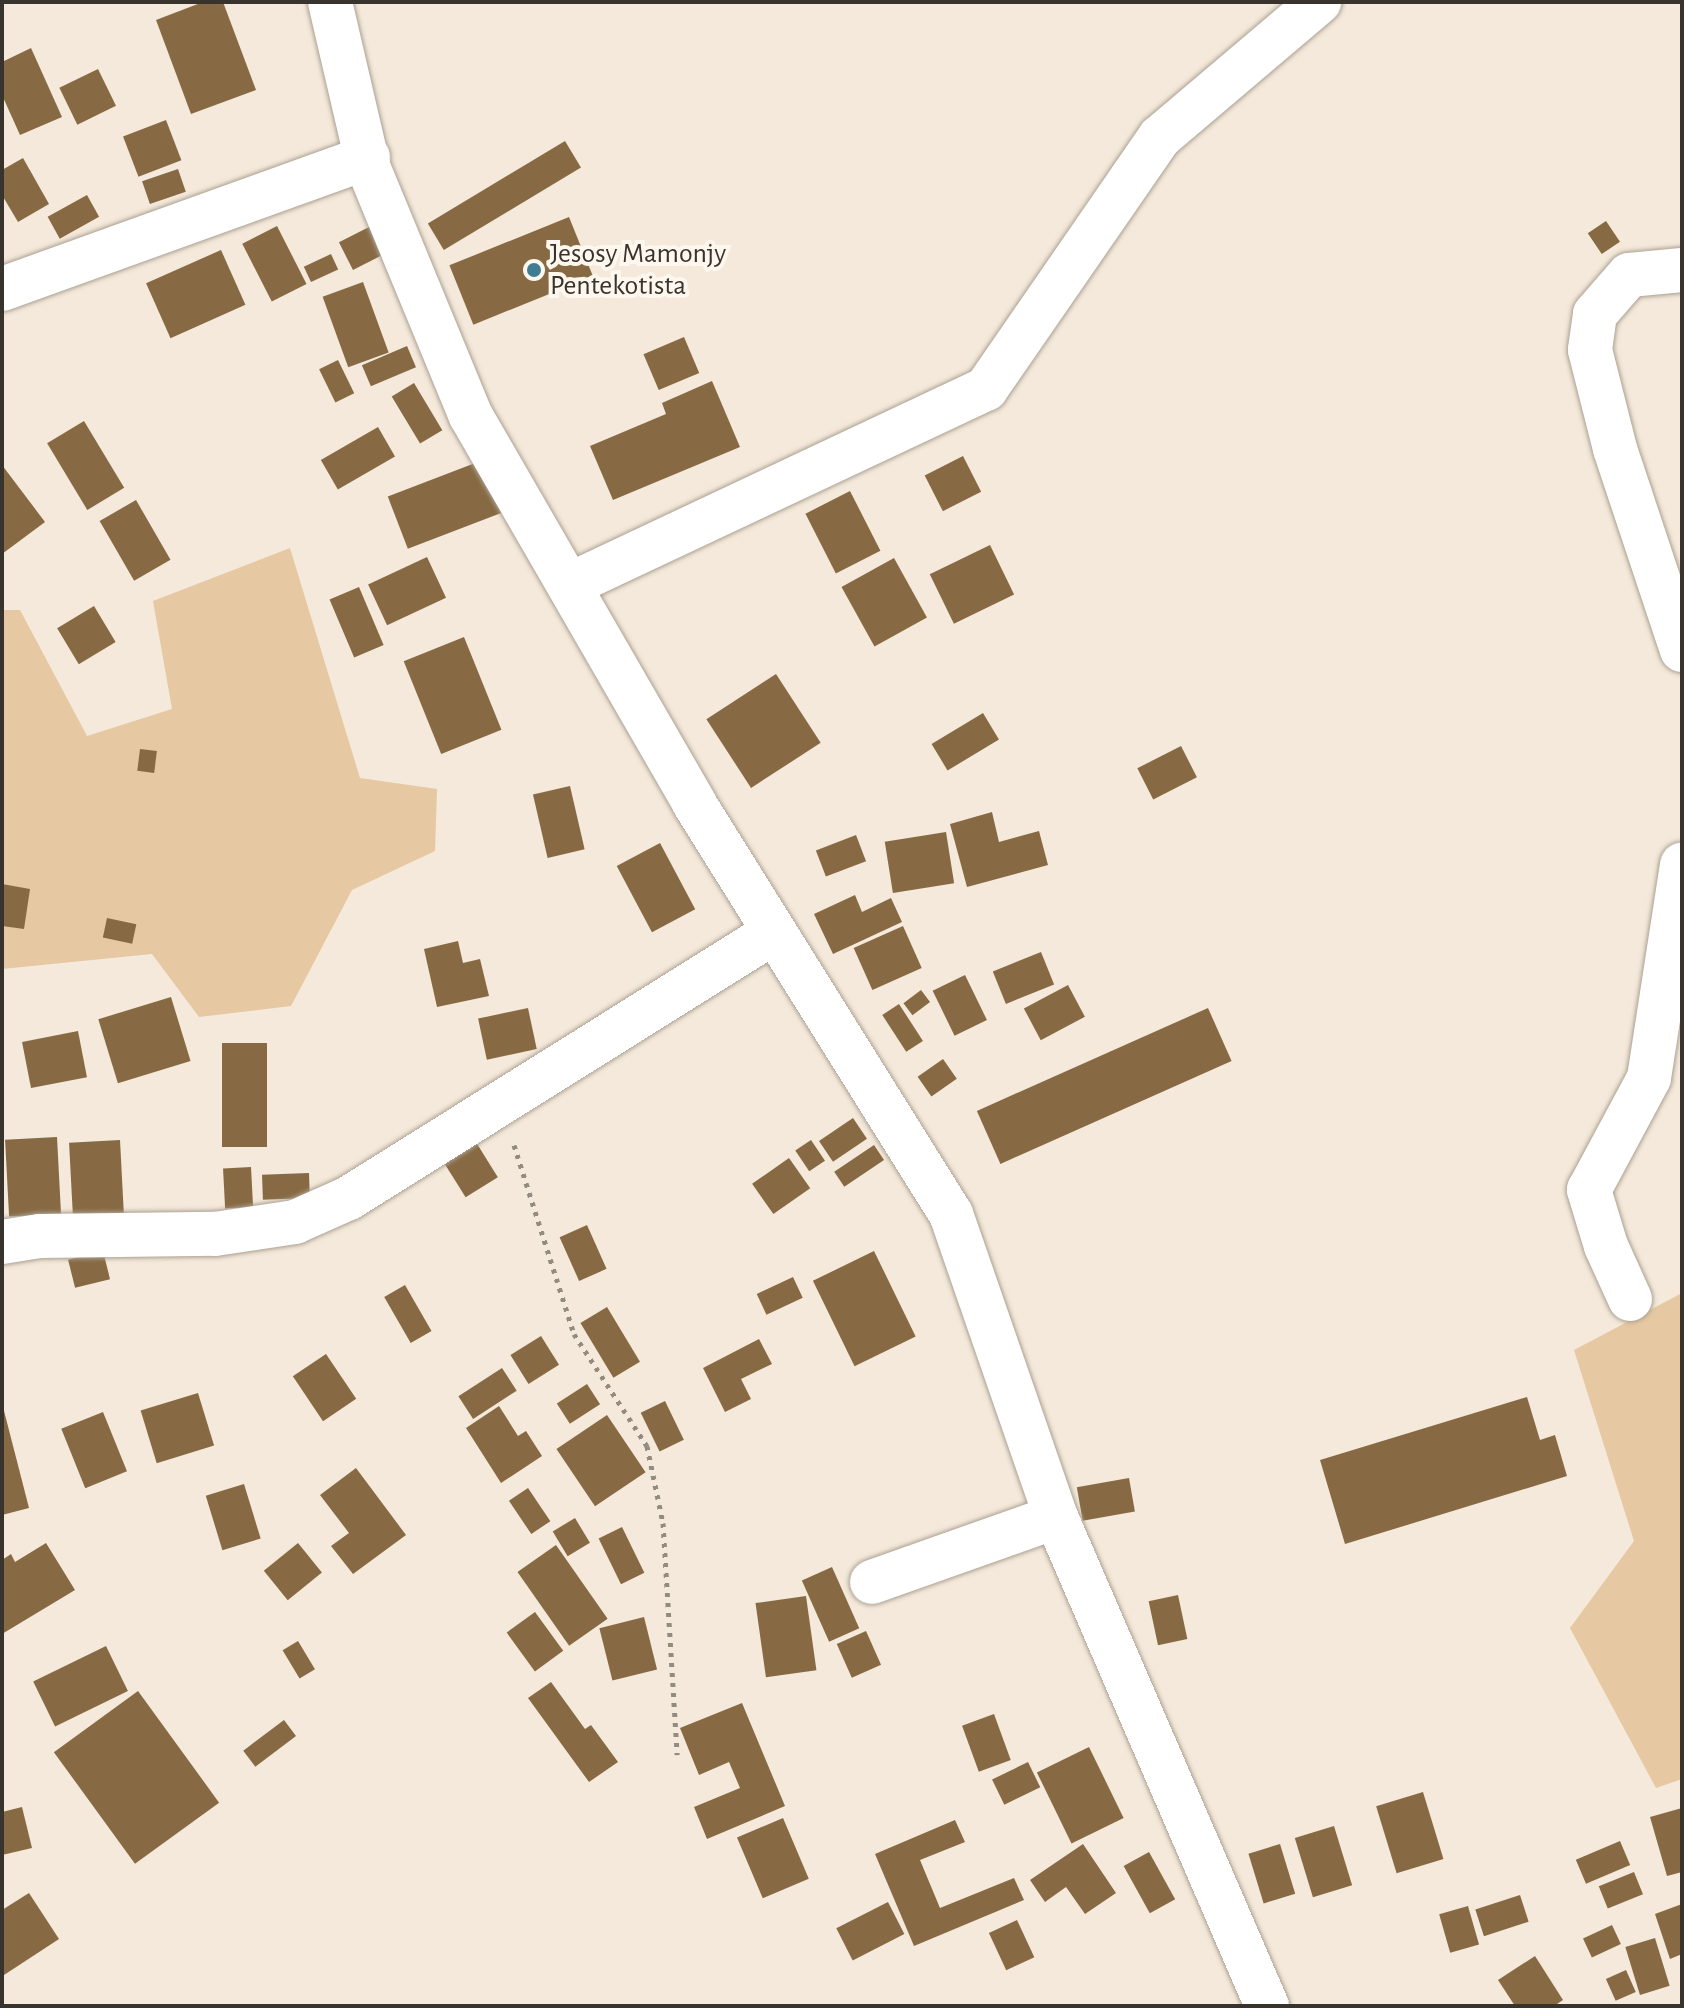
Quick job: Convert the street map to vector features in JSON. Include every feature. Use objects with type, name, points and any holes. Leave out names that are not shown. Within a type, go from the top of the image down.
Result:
[{"type":"street","points":[[330,2],[368,157],[471,416],[774,932],[951,1214],[1056,1517],[1267,2006]]},
{"type":"street","points":[[569,585],[986,389],[1160,137],[1319,2]]},
{"type":"street","points":[[2,289],[368,157]]},
{"type":"street","points":[[1682,270],[1629,275],[1595,314],[1590,350],[1615,449],[1682,650]]},
{"type":"street","points":[[1630,1299],[1606,1246],[1589,1190],[1649,1078],[1682,865]]},
{"type":"street","points":[[2,1242],[40,1236],[215,1234],[295,1222],[349,1198],[774,932]]},
{"type":"street","points":[[872,1582],[1056,1517]]},
{"type":"path","points":[[510,1097],[513,1141],[574,1334],[647,1446],[663,1523],[677,1755]]},
{"type":"shaded area","points":[[290,548],[360,778],[437,789],[435,851],[352,890],[291,1006],[199,1017],[152,954],[2,969],[2,610],[20,610],[87,736],[172,709],[153,601]]},
{"type":"shaded area","points":[[1682,1293],[1682,1779],[1656,1788],[1570,1628],[1634,1541],[1574,1350]]},
{"type":"building","points":[[203,2],[223,2],[256,90],[191,114],[156,20]]},
{"type":"building","points":[[31,48],[62,117],[20,135],[2,95],[2,62]]},
{"type":"building","points":[[98,69],[116,106],[77,125],[59,88]]},
{"type":"building","points":[[166,120],[181,160],[138,177],[123,136]]},
{"type":"building","points":[[565,141],[581,168],[444,250],[428,223]]},
{"type":"building","points":[[23,158],[49,204],[18,222],[2,195],[2,170]]},
{"type":"building","points":[[178,169],[186,192],[150,204],[142,181]]},
{"type":"building","points":[[87,195],[99,217],[60,239],[48,217]]},
{"type":"building","points":[[569,217],[593,276],[473,325],[449,265]]},
{"type":"building","points":[[1606,221],[1620,242],[1602,254],[1588,233]]},
{"type":"building","points":[[277,226],[307,284],[272,302],[242,244]]},
{"type":"building","points":[[371,226],[385,254],[353,270],[339,242]]},
{"type":"building","points":[[221,250],[245,305],[170,338],[146,283]]},
{"type":"building","points":[[331,254],[338,269],[311,282],[304,267]]},
{"type":"building","points":[[363,282],[389,352],[348,367],[323,297]]},
{"type":"building","points":[[684,337],[699,373],[659,390],[643,354]]},
{"type":"building","points":[[407,346],[416,367],[371,386],[362,365]]},
{"type":"building","points":[[338,360],[354,393],[335,402],[319,369]]},
{"type":"building","points":[[712,381],[740,447],[613,500],[590,446],[666,414],[662,403]]},
{"type":"building","points":[[414,383],[442,430],[420,444],[392,396]]},
{"type":"building","points":[[84,421],[124,488],[87,510],[47,443]]},
{"type":"building","points":[[378,427],[395,456],[338,489],[321,460]]},
{"type":"building","points":[[963,456],[981,492],[943,511],[925,476]]},
{"type":"building","points":[[483,460],[503,512],[408,549],[388,497]]},
{"type":"building","points":[[2,465],[45,522],[2,554]]},
{"type":"building","points":[[850,491],[880,551],[836,573],[805,514]]},
{"type":"building","points":[[136,500],[170,560],[134,581],[100,521]]},
{"type":"building","points":[[990,545],[1014,594],[954,624],[930,574]]},
{"type":"building","points":[[427,557],[446,598],[387,625],[368,584]]},
{"type":"building","points":[[894,558],[927,617],[874,647],[842,587]]},
{"type":"building","points":[[359,587],[384,645],[354,657],[330,600]]},
{"type":"building","points":[[94,606],[116,642],[79,664],[57,628]]},
{"type":"building","points":[[464,637],[501,730],[441,754],[404,661]]},
{"type":"building","points":[[776,674],[821,743],[751,788],[706,719]]},
{"type":"building","points":[[983,713],[999,740],[948,770],[932,744]]},
{"type":"building","points":[[1181,746],[1197,777],[1153,799],[1137,768]]},
{"type":"building","points":[[140,749],[157,751],[154,773],[137,771]]},
{"type":"building","points":[[570,786],[585,849],[548,858],[533,795]]},
{"type":"building","points":[[992,812],[999,842],[1039,831],[1048,865],[967,887],[950,824]]},
{"type":"building","points":[[946,832],[954,883],[893,893],[885,842]]},
{"type":"building","points":[[856,835],[866,861],[826,877],[816,850]]},
{"type":"building","points":[[660,843],[695,909],[652,932],[617,866]]},
{"type":"building","points":[[2,884],[30,889],[24,929],[2,926]]},
{"type":"building","points":[[855,895],[862,912],[891,898],[902,922],[833,954],[814,914]]},
{"type":"building","points":[[107,918],[136,924],[132,944],[103,938]]},
{"type":"building","points":[[903,926],[922,968],[872,990],[854,948]]},
{"type":"building","points":[[458,941],[463,963],[480,959],[489,996],[437,1007],[424,949]]},
{"type":"building","points":[[1041,952],[1054,984],[1006,1004],[993,971]]},
{"type":"building","points":[[965,975],[987,1020],[955,1036],[933,991]]},
{"type":"building","points":[[1068,985],[1085,1017],[1041,1040],[1024,1008]]},
{"type":"building","points":[[921,990],[930,1002],[912,1015],[903,1003]]},
{"type":"building","points":[[171,997],[191,1061],[118,1083],[98,1019]]},
{"type":"building","points":[[899,1004],[923,1041],[906,1052],[882,1015]]},
{"type":"building","points":[[528,1008],[537,1049],[487,1060],[478,1019]]},
{"type":"building","points":[[1208,1008],[1232,1061],[1000,1164],[977,1111]]},
{"type":"building","points":[[78,1031],[87,1077],[31,1088],[22,1042]]},
{"type":"building","points":[[222,1043],[267,1043],[267,1147],[222,1147]]},
{"type":"building","points":[[943,1059],[957,1079],[931,1096],[918,1077]]},
{"type":"building","points":[[853,1118],[867,1139],[833,1162],[819,1141]]},
{"type":"building","points":[[57,1137],[61,1214],[9,1217],[5,1140]]},
{"type":"building","points":[[474,1139],[498,1177],[466,1197],[442,1159]]},
{"type":"building","points":[[120,1140],[124,1214],[73,1217],[69,1143]]},
{"type":"building","points":[[811,1140],[825,1161],[809,1171],[795,1151]]},
{"type":"building","points":[[874,1145],[884,1160],[844,1187],[834,1172]]},
{"type":"building","points":[[789,1158],[810,1188],[773,1214],[752,1184]]},
{"type":"building","points":[[251,1167],[253,1207],[225,1208],[223,1168]]},
{"type":"building","points":[[309,1173],[310,1198],[263,1200],[262,1175]]},
{"type":"building","points":[[587,1225],[607,1269],[579,1281],[560,1237]]},
{"type":"building","points":[[103,1251],[110,1279],[75,1288],[68,1260]]},
{"type":"building","points":[[874,1251],[916,1336],[855,1366],[813,1281]]},
{"type":"building","points":[[793,1277],[803,1298],[766,1315],[757,1294]]},
{"type":"building","points":[[405,1285],[432,1331],[411,1343],[384,1297]]},
{"type":"building","points":[[607,1307],[640,1362],[613,1378],[580,1323]]},
{"type":"building","points":[[541,1336],[559,1365],[528,1384],[510,1355]]},
{"type":"building","points":[[759,1339],[772,1364],[741,1379],[751,1399],[725,1412],[703,1368]]},
{"type":"building","points":[[326,1354],[356,1399],[323,1421],[293,1376]]},
{"type":"building","points":[[502,1368],[517,1391],[473,1419],[458,1396]]},
{"type":"building","points":[[587,1384],[600,1404],[570,1424],[557,1404]]},
{"type":"building","points":[[198,1393],[214,1446],[157,1463],[141,1411]]},
{"type":"building","points":[[1527,1397],[1540,1440],[1555,1435],[1567,1476],[1345,1544],[1320,1460]]},
{"type":"building","points":[[665,1401],[684,1440],[660,1451],[641,1413]]},
{"type":"building","points":[[2,1403],[29,1508],[2,1515]]},
{"type":"building","points":[[499,1406],[518,1436],[526,1431],[542,1456],[501,1483],[466,1428]]},
{"type":"building","points":[[103,1412],[127,1471],[85,1488],[61,1429]]},
{"type":"building","points":[[607,1415],[646,1472],[595,1506],[556,1449]]},
{"type":"building","points":[[356,1468],[406,1535],[353,1574],[331,1546],[349,1533],[320,1495]]},
{"type":"building","points":[[1129,1478],[1135,1511],[1083,1521],[1077,1487]]},
{"type":"building","points":[[244,1484],[261,1539],[222,1550],[206,1496]]},
{"type":"building","points":[[528,1488],[550,1521],[531,1534],[509,1501]]},
{"type":"building","points":[[575,1518],[590,1543],[568,1556],[553,1531]]},
{"type":"building","points":[[622,1527],[644,1573],[621,1584],[599,1538]]},
{"type":"building","points":[[46,1543],[75,1590],[2,1634],[2,1560],[11,1554],[15,1562]]},
{"type":"building","points":[[298,1543],[322,1573],[288,1600],[264,1571]]},
{"type":"building","points":[[556,1545],[608,1619],[569,1646],[517,1572]]},
{"type":"building","points":[[832,1567],[859,1628],[829,1642],[802,1580]]},
{"type":"building","points":[[1178,1595],[1187,1639],[1158,1645],[1149,1601]]},
{"type":"building","points":[[806,1596],[816,1670],[766,1677],[755,1603]]},
{"type":"building","points":[[535,1612],[563,1651],[535,1671],[507,1633]]},
{"type":"building","points":[[644,1617],[657,1669],[612,1681],[599,1628]]},
{"type":"building","points":[[866,1631],[881,1665],[852,1678],[837,1644]]},
{"type":"building","points":[[298,1641],[315,1669],[300,1679],[283,1650]]},
{"type":"building","points":[[106,1646],[128,1691],[55,1726],[33,1682]]},
{"type":"building","points":[[551,1682],[585,1729],[591,1725],[618,1762],[589,1782],[528,1698]]},
{"type":"building","points":[[138,1691],[219,1803],[135,1864],[54,1752]]},
{"type":"building","points":[[742,1703],[785,1806],[707,1839],[694,1807],[740,1788],[729,1762],[699,1775],[680,1728]]},
{"type":"building","points":[[994,1714],[1011,1760],[979,1772],[962,1726]]},
{"type":"building","points":[[284,1720],[296,1736],[255,1767],[243,1751]]},
{"type":"building","points":[[1089,1747],[1124,1818],[1072,1843],[1037,1772]]},
{"type":"building","points":[[1028,1762],[1040,1787],[1004,1805],[992,1780]]},
{"type":"building","points":[[1423,1792],[1443,1859],[1397,1873],[1376,1806]]},
{"type":"building","points":[[22,1807],[32,1848],[2,1855],[2,1812]]},
{"type":"building","points":[[1682,1808],[1682,1872],[1667,1876],[1650,1817]]},
{"type":"building","points":[[783,1818],[809,1879],[763,1898],[737,1838]]},
{"type":"building","points":[[955,1820],[965,1842],[920,1860],[940,1908],[1014,1878],[1024,1900],[914,1946],[875,1854]]},
{"type":"building","points":[[1334,1826],[1352,1885],[1313,1897],[1295,1838]]},
{"type":"building","points":[[1620,1841],[1630,1865],[1586,1884],[1576,1860]]},
{"type":"building","points":[[1083,1844],[1116,1893],[1085,1914],[1066,1887],[1045,1902],[1030,1880]]},
{"type":"building","points":[[1280,1844],[1295,1894],[1264,1903],[1248,1854]]},
{"type":"building","points":[[1149,1852],[1175,1899],[1150,1913],[1124,1866]]},
{"type":"building","points":[[1634,1872],[1643,1894],[1608,1908],[1599,1886]]},
{"type":"building","points":[[29,1893],[59,1939],[4,1975],[2,1910]]},
{"type":"building","points":[[1520,1895],[1529,1922],[1484,1936],[1475,1910]]},
{"type":"building","points":[[888,1902],[904,1934],[853,1960],[836,1928]]},
{"type":"building","points":[[1682,1904],[1682,1954],[1670,1959],[1655,1914]]},
{"type":"building","points":[[1468,1906],[1479,1944],[1450,1953],[1439,1914]]},
{"type":"building","points":[[1017,1920],[1034,1957],[1006,1970],[989,1933]]},
{"type":"building","points":[[1612,1925],[1621,1944],[1592,1958],[1583,1939]]},
{"type":"building","points":[[1655,1938],[1670,1986],[1640,1995],[1625,1947]]},
{"type":"building","points":[[1535,1956],[1563,2000],[1554,2006],[1515,2006],[1498,1980]]},
{"type":"building","points":[[1626,1970],[1636,1992],[1616,2001],[1606,1979]]},
{"type":"place","name":"Jesosy Mamonjy Pentekotista","points":[[534,270]]}]
